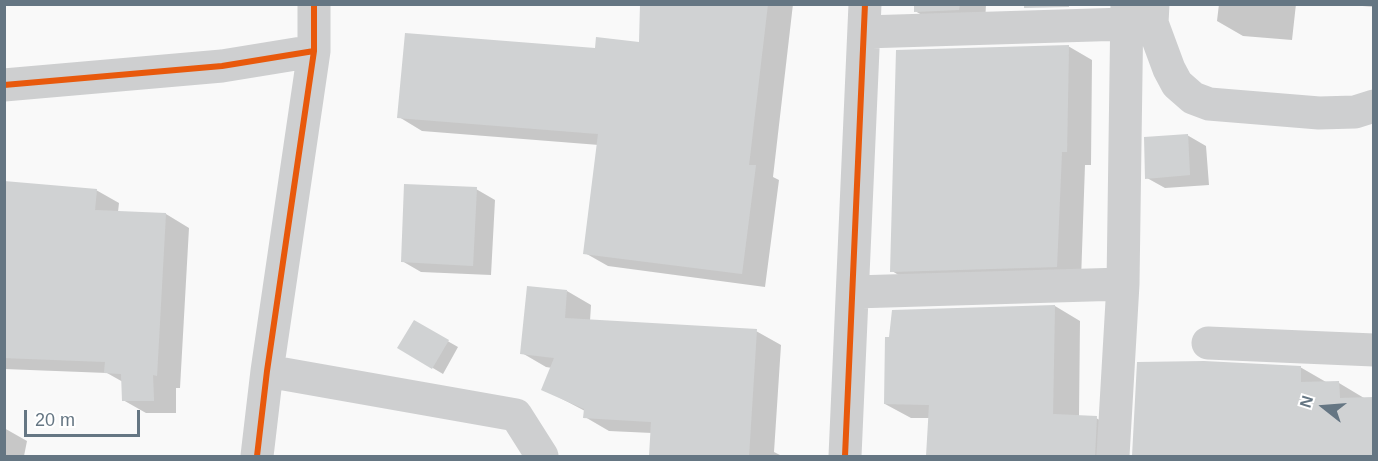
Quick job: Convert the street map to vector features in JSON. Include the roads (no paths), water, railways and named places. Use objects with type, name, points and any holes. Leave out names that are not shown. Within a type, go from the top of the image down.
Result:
[{"type":"street","points":[[258,456],[267,372],[314,51],[314,4]]},
{"type":"street","points":[[1154,4],[1152,23],[1169,69],[1177,84],[1193,98],[1209,104],[1319,113],[1355,112],[1374,106]]},
{"type":"street","points":[[845,456],[865,18],[1126,14],[1122,284],[1113,456]]},
{"type":"street","points":[[4,85],[222,66],[314,51]]},
{"type":"street","points":[[854,292],[1122,284]]},
{"type":"street","points":[[1208,343],[1374,350]]},
{"type":"street","points":[[267,372],[516,415],[542,456]]}]
